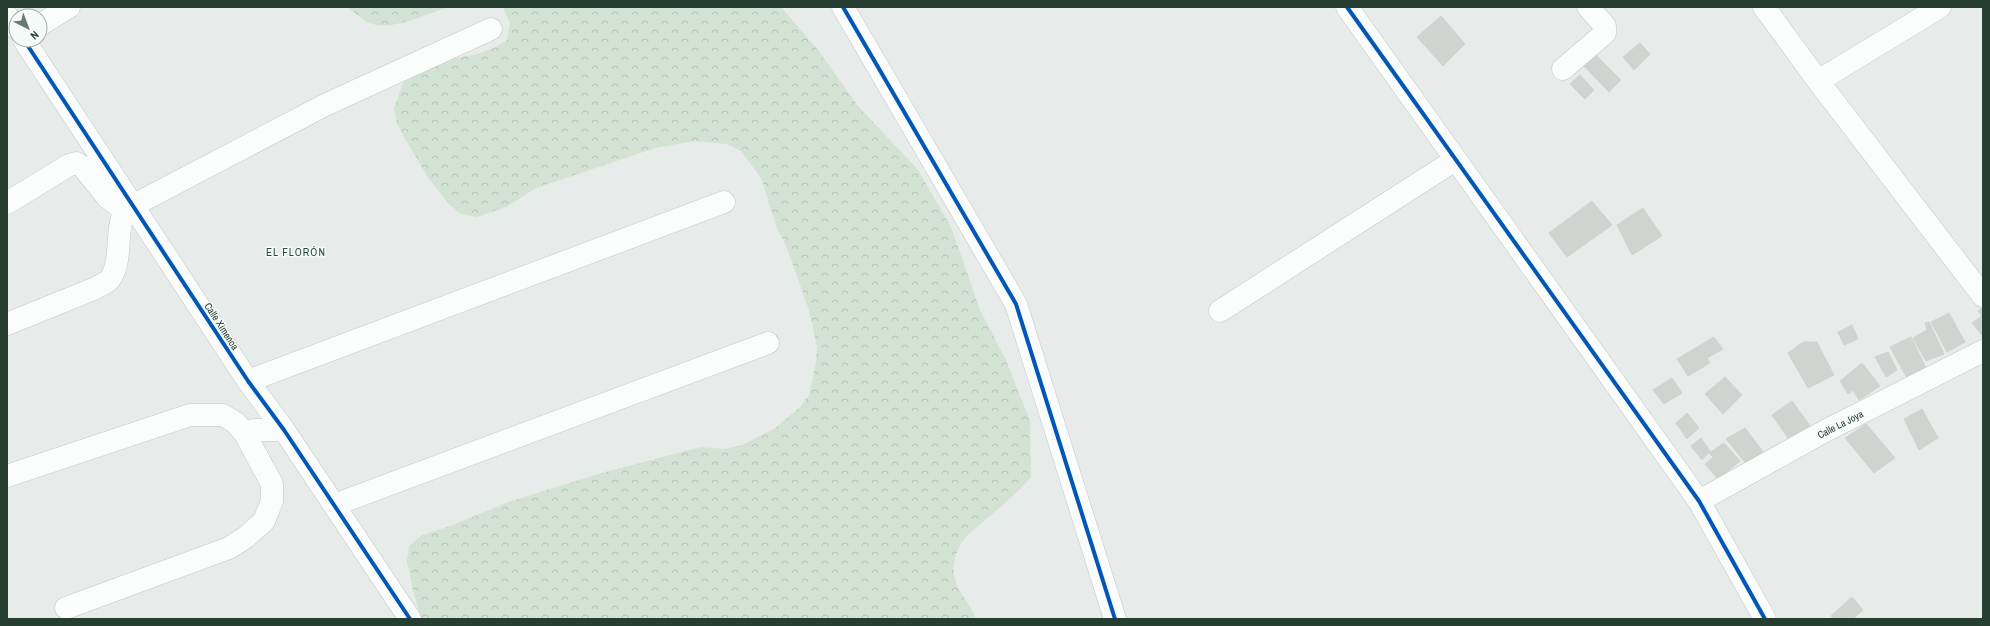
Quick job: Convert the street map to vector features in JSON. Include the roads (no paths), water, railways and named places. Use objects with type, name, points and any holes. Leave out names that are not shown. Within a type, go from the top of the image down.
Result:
[{"type":"street","points":[[48,20],[69,7]]},
{"type":"street","points":[[843,7],[1016,304],[1115,619]]},
{"type":"street","points":[[1347,7],[1699,501],[1765,619]]},
{"type":"street","points":[[1563,69],[1605,33],[1605,26],[1588,7]]},
{"type":"street","points":[[1764,7],[1983,296]]},
{"type":"street","points":[[1818,80],[1940,7]]},
{"type":"street","points":[[7,324],[96,288],[109,280],[118,253],[120,230],[129,208],[325,104],[491,29]]},
{"type":"street","name":"Calle Ximenoa","points":[[29,48],[129,208],[248,381],[284,430],[410,619]]},
{"type":"street","points":[[1220,311],[1455,160]]},
{"type":"street","points":[[7,203],[68,165],[76,163],[83,167],[107,197],[129,208]]},
{"type":"street","points":[[248,381],[724,202]]},
{"type":"street","points":[[334,505],[768,344]]},
{"type":"street","name":"Calle La Joya","points":[[1699,501],[1825,431],[1983,351]]},
{"type":"street","points":[[7,476],[190,415],[224,415],[236,423],[245,434],[272,484],[272,501],[264,521],[246,537],[229,548],[66,608]]},
{"type":"street","points":[[245,434],[254,430],[284,430]]},
{"type":"district","name":"EL FLORÓN","points":[[296,252]]}]
